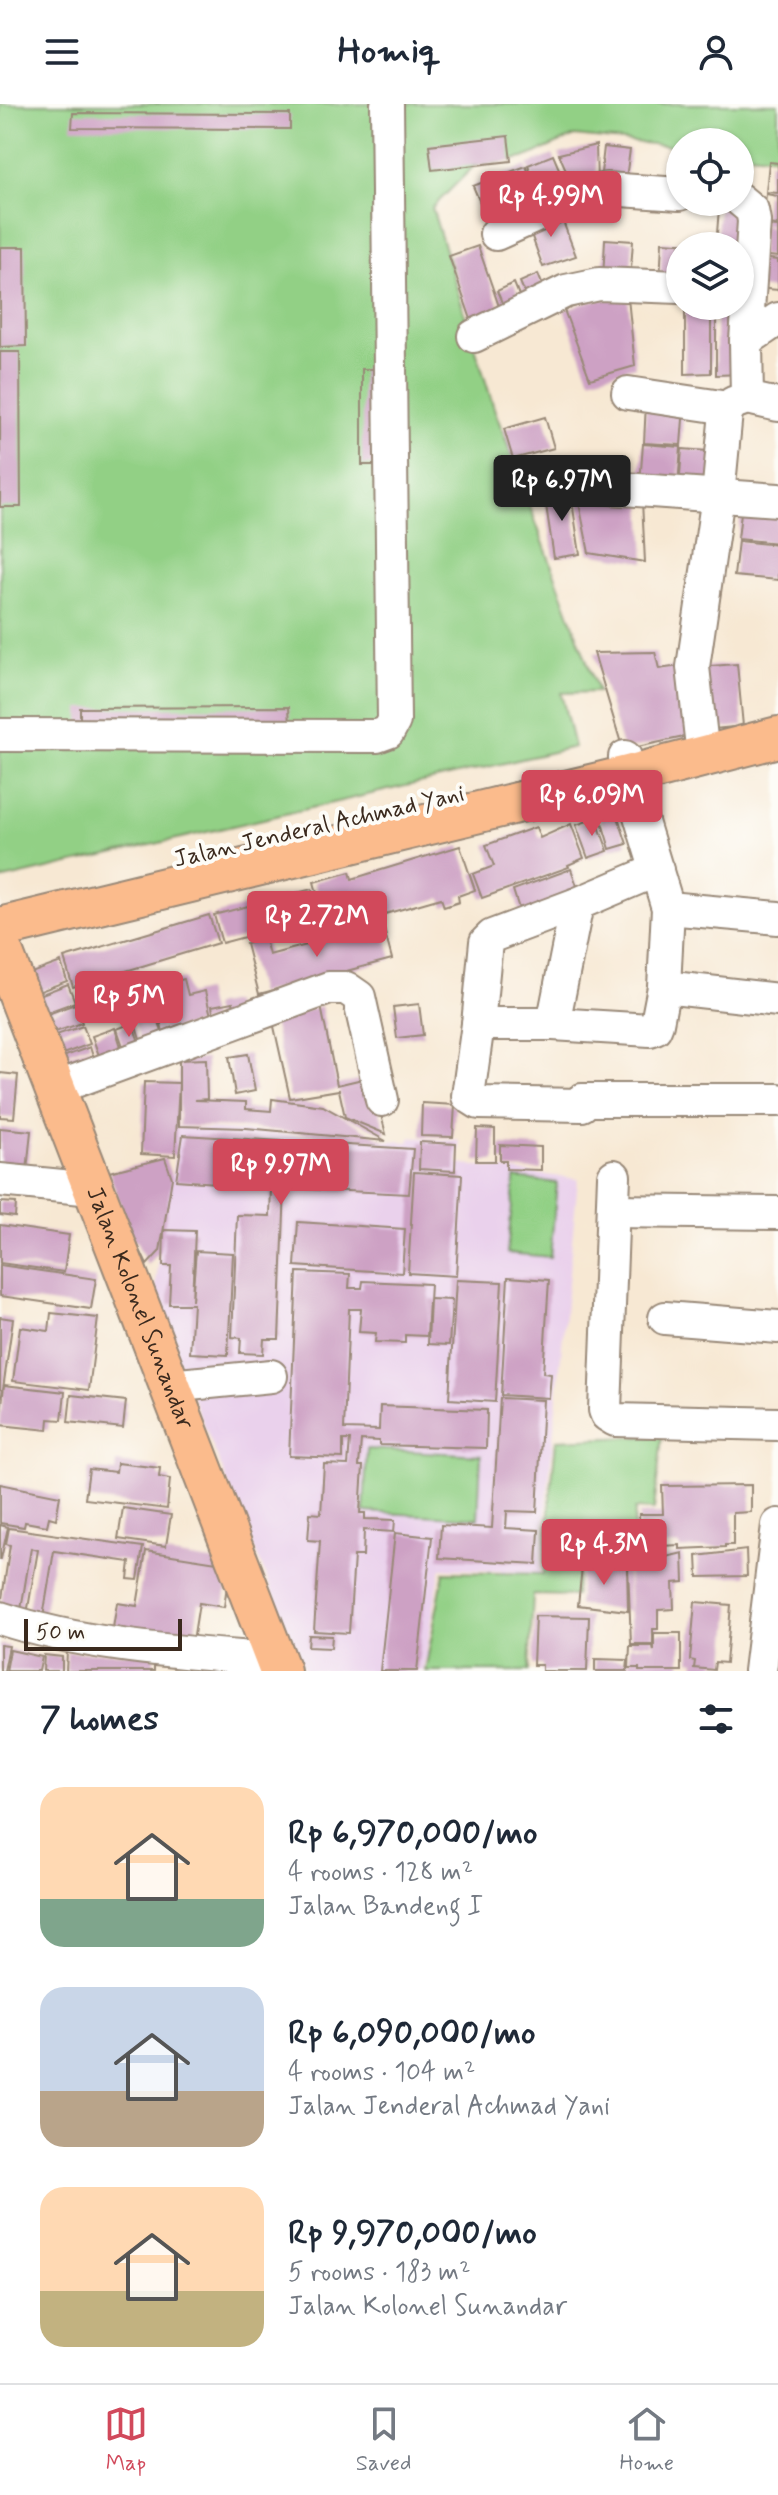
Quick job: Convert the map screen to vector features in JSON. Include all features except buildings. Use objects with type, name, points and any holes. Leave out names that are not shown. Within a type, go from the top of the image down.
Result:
[{"type":"main road","name":"Jalan Jenderal Achmad Yani","points":[[0,928],[627,766],[701,738],[778,720]]},
{"type":"main road","name":"Jalan Jenderal Achmad Yani","points":[[0,901],[627,766],[778,737]]},
{"type":"main road","name":"Jalan Kolonel Sunandar","points":[[0,946],[278,1666]]},
{"type":"street","points":[[0,735],[377,736],[388,732],[394,721],[387,104],[363,104]]},
{"type":"street","points":[[496,234],[585,194],[606,189],[666,193]]},
{"type":"street","points":[[474,336],[566,291],[599,284],[666,286]]},
{"type":"street","points":[[701,738],[693,667],[718,496],[751,403],[758,332]]},
{"type":"street","points":[[628,393],[751,403]]},
{"type":"street","points":[[539,483],[778,500]]},
{"type":"street","points":[[478,1024],[655,1028],[664,987],[668,908],[627,766]]},
{"type":"street","points":[[657,870],[492,936],[486,942],[468,1096],[479,1103],[582,1105],[582,1100],[778,1100]]},
{"type":"street","points":[[553,1024],[577,904]]},
{"type":"street","points":[[668,908],[778,918]]},
{"type":"street","points":[[664,987],[778,1000]]},
{"type":"street","points":[[56,1088],[329,988],[346,988],[359,997],[382,1100]]},
{"type":"street","points":[[614,1176],[607,1415],[615,1420],[778,1424]]},
{"type":"street","points":[[0,1180],[93,1189]]},
{"type":"street","points":[[613,1211],[778,1213]]},
{"type":"street","points":[[665,1318],[778,1327]]},
{"type":"street","points":[[169,1386],[271,1376]]},
{"type":"street","points":[[760,1671],[778,1525]]},
{"type":"street","points":[[0,1618],[162,1661],[278,1666]]},
{"type":"shaded area","points":[[176,1127],[409,1142],[411,1137],[460,1141],[459,1164],[578,1179],[540,1573],[441,1568],[423,1671],[305,1671],[154,1303],[175,1156]]},
{"type":"green space","points":[[0,104],[778,104],[778,157],[754,154],[754,128],[666,128],[666,146],[575,136],[524,158],[474,166],[432,208],[494,408],[598,692],[561,693],[574,747],[0,880]]},
{"type":"green space","points":[[515,1178],[557,1183],[550,1257],[507,1253]]},
{"type":"green space","points":[[662,1436],[654,1510],[635,1509],[634,1528],[650,1528],[648,1555],[628,1561],[580,1563],[575,1596],[533,1595],[529,1671],[425,1671],[444,1572],[543,1574],[556,1440]]},
{"type":"green space","points":[[367,1449],[481,1455],[478,1518],[364,1512]]}]
